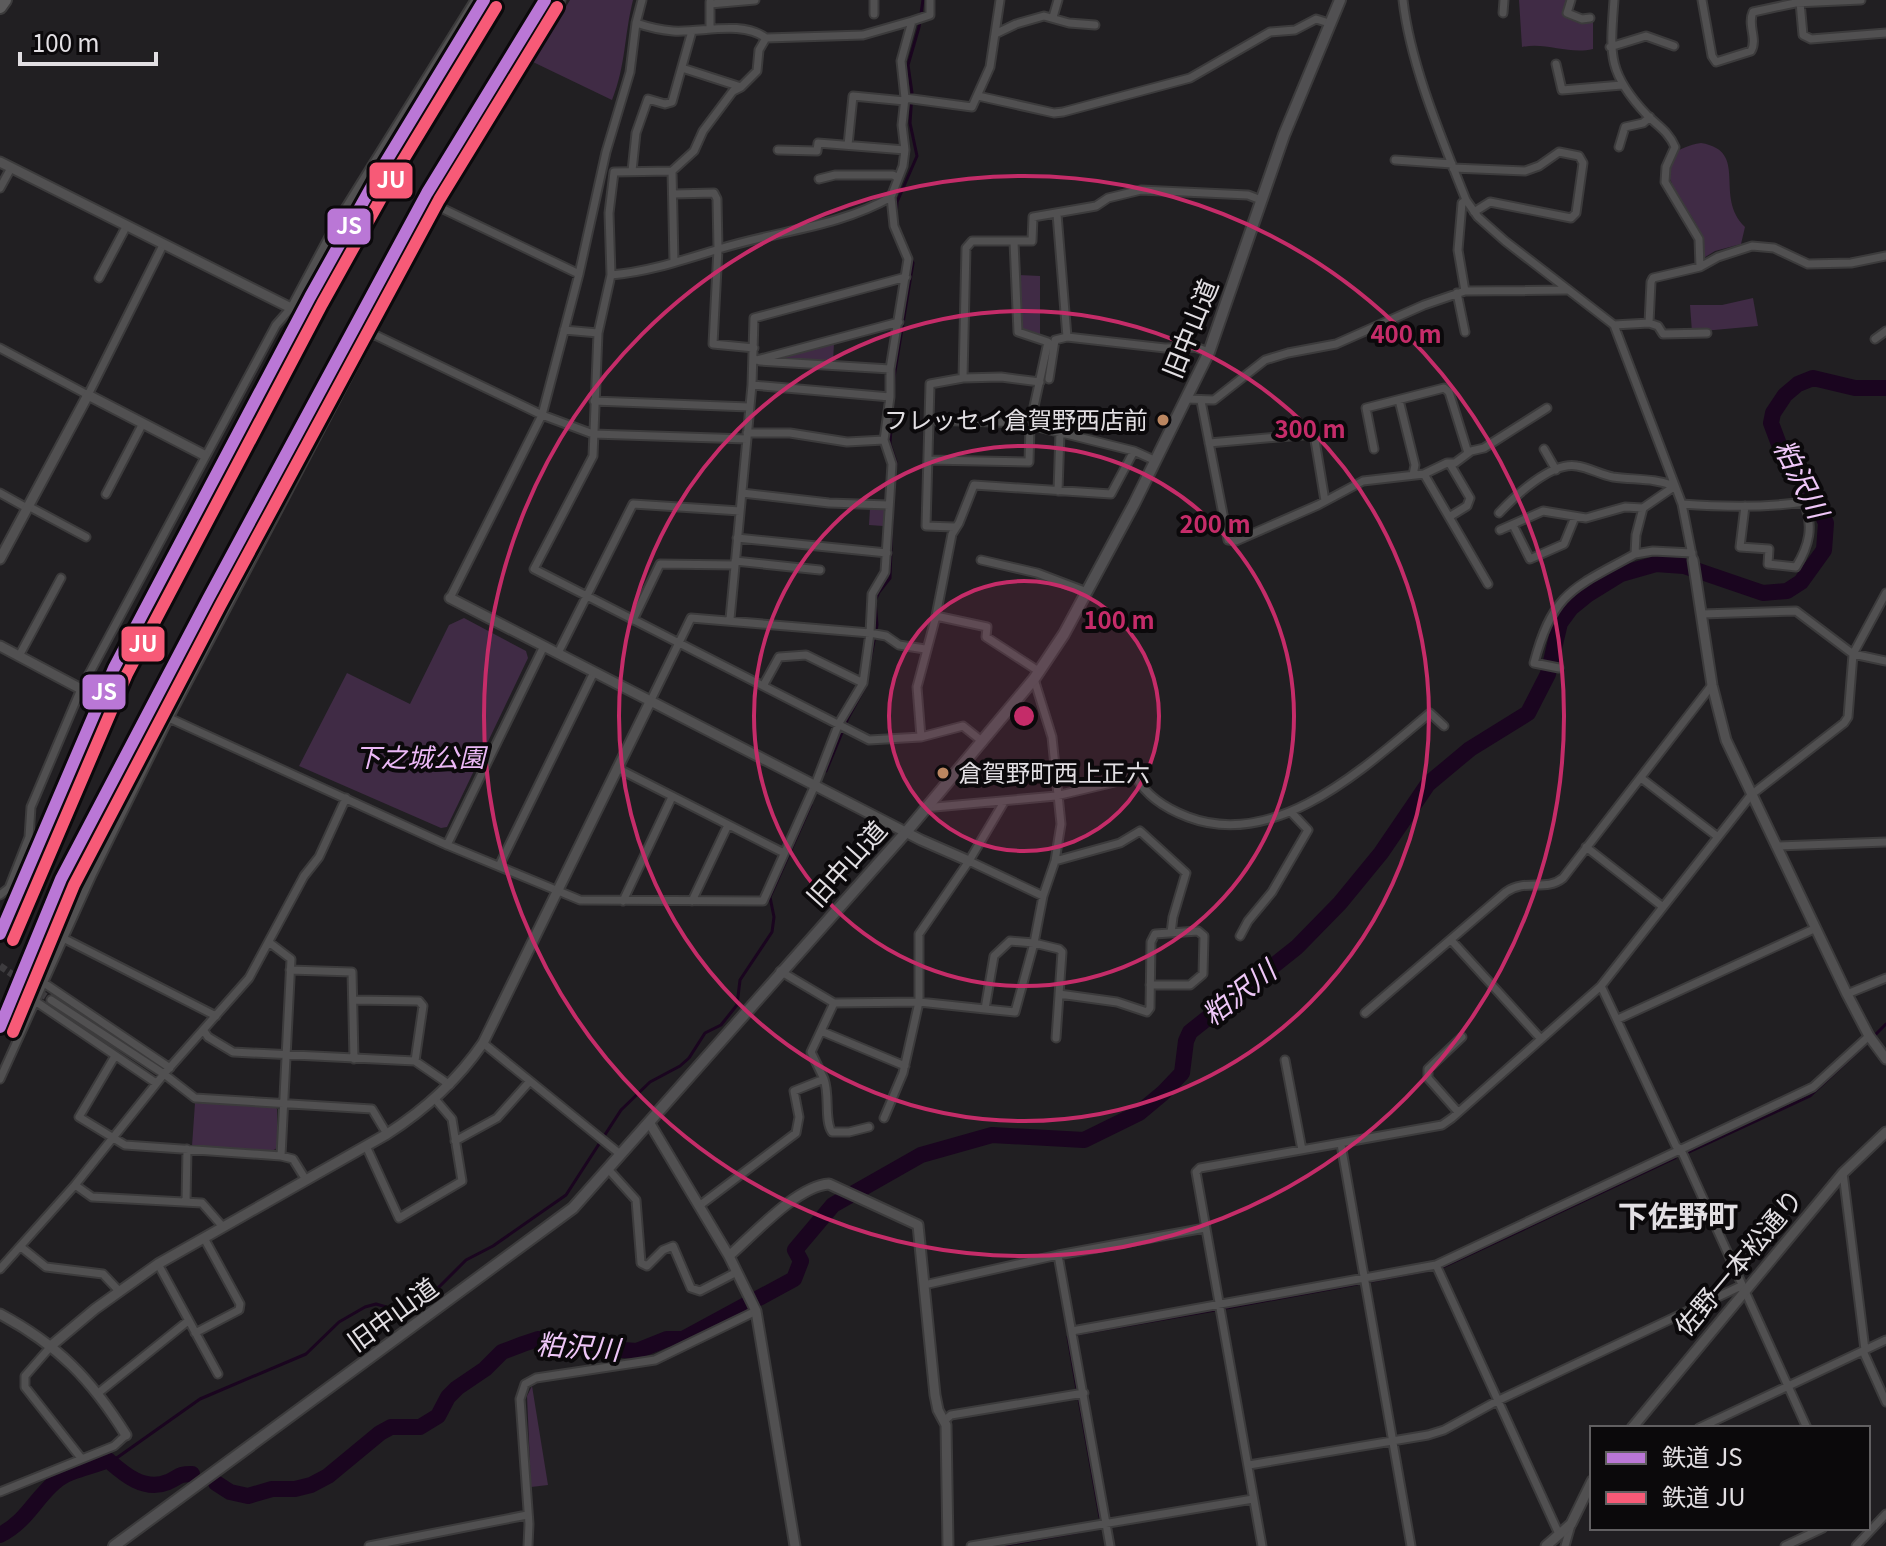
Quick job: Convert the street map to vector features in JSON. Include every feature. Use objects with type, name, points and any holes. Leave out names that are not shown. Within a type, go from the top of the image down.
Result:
[{"type":"highway","points":[[0,7],[5,0]]},
{"type":"main road","name":"旧中山道","points":[[114,1546],[573,1208],[907,831],[1037,675],[1087,592],[1209,352],[1261,200],[1340,0]]},
{"type":"street","points":[[0,895],[9,888],[29,837],[31,807],[81,689],[204,455],[276,325],[291,308],[338,220],[475,0]]},
{"type":"street","points":[[0,1079],[63,938],[169,718],[435,205],[561,0]]},
{"type":"street","points":[[642,0],[630,72],[606,152],[579,274],[542,415],[450,598],[921,840],[1043,896]]},
{"type":"street","points":[[710,28],[710,2],[755,0]]},
{"type":"street","points":[[874,0],[874,14]]},
{"type":"street","points":[[636,23],[674,31],[710,28],[757,31],[766,38],[863,35],[930,15],[930,0]]},
{"type":"street","points":[[848,145],[853,96],[972,107],[990,67],[1000,0]]},
{"type":"street","points":[[1053,17],[1058,0]]},
{"type":"street","points":[[1403,0],[1405,24],[1413,51],[1466,200],[1474,212],[1505,241],[1614,325],[1682,504],[1712,685],[1726,740],[1847,994],[1869,1036],[1886,1059]]},
{"type":"street","points":[[1503,13],[1504,0]]},
{"type":"street","points":[[1571,0],[1567,13],[1582,19],[1590,18]]},
{"type":"street","points":[[1614,0],[1610,47],[1616,78],[1671,136],[1675,147],[1666,167],[1665,182],[1699,239],[1700,267]]},
{"type":"street","points":[[1702,0],[1712,56],[1716,62],[1751,51],[1754,45],[1750,18],[1753,12],[1800,2],[1861,0]]},
{"type":"street","points":[[1800,2],[1801,29],[1803,35],[1811,39],[1886,33]]},
{"type":"street","points":[[995,34],[1044,16],[1069,23],[1095,25]]},
{"type":"street","points":[[978,96],[1054,113],[1063,112],[1190,78],[1270,32],[1295,30],[1316,19],[1329,23]]},
{"type":"street","points":[[169,718],[447,845],[580,900],[763,901],[839,723],[863,683],[872,594],[885,572],[892,464],[884,440],[890,369],[908,259],[894,226],[891,197],[905,150],[901,61],[914,20]]},
{"type":"street","points":[[632,171],[636,133],[648,99],[669,104],[692,31]]},
{"type":"street","points":[[1610,47],[1646,36],[1674,46]]},
{"type":"street","points":[[766,38],[759,50],[757,71],[733,91],[703,131],[694,151],[672,171],[614,172],[609,213],[611,275],[598,333],[593,456],[534,569],[869,740],[921,737],[963,726],[983,742]]},
{"type":"street","points":[[1556,64],[1562,90],[1622,85]]},
{"type":"street","points":[[682,68],[741,87]]},
{"type":"street","points":[[1619,147],[1625,127],[1643,123],[1650,117]]},
{"type":"street","points":[[778,150],[817,151],[818,143],[905,150]]},
{"type":"street","points":[[1395,160],[1525,171],[1539,166],[1559,152],[1579,156],[1583,163],[1576,213],[1571,218],[1490,202],[1474,212]]},
{"type":"street","points":[[0,162],[291,308]]},
{"type":"street","points":[[0,188],[11,168]]},
{"type":"street","points":[[672,171],[674,262]]},
{"type":"street","points":[[819,179],[835,175],[893,175],[898,178]]},
{"type":"street","points":[[963,378],[966,248],[972,241],[1032,241],[1033,217],[1096,206],[1108,198],[1141,190],[1248,195],[1261,200]]},
{"type":"street","points":[[674,194],[714,193],[717,199],[718,249],[713,344],[754,348]]},
{"type":"street","points":[[611,275],[639,273],[869,210],[891,197]]},
{"type":"street","points":[[1465,332],[1458,250],[1462,203],[1466,200]]},
{"type":"street","points":[[435,205],[579,274]]},
{"type":"street","points":[[1057,214],[1067,337]]},
{"type":"street","points":[[99,278],[126,227]]},
{"type":"street","points":[[928,460],[1029,462],[1030,424],[1048,342],[1018,332],[1014,242]]},
{"type":"street","points":[[0,559],[88,395],[163,245]]},
{"type":"street","points":[[1649,323],[1653,278],[1700,267],[1718,257],[1752,246],[1774,248],[1808,264],[1851,263],[1886,256]]},
{"type":"street","points":[[730,619],[752,385],[754,318],[906,277]]},
{"type":"street","points":[[1187,399],[1214,400],[1265,360],[1336,344],[1461,292],[1567,290]]},
{"type":"street","points":[[753,361],[899,322]]},
{"type":"street","points":[[1614,325],[1649,323],[1658,326],[1663,334],[1707,333]]},
{"type":"street","points":[[564,330],[598,333]]},
{"type":"street","points":[[1875,339],[1886,331]]},
{"type":"street","points":[[371,333],[542,415],[593,434],[747,436],[790,433],[847,442],[884,440]]},
{"type":"street","points":[[1049,379],[1055,340],[1067,337],[1165,348],[1195,347],[1209,352]]},
{"type":"street","points":[[0,348],[204,455]]},
{"type":"street","points":[[753,361],[890,369]]},
{"type":"street","points":[[954,527],[926,526],[930,384],[963,378],[1001,377],[1040,382]]},
{"type":"street","points":[[752,385],[890,397]]},
{"type":"street","points":[[1374,449],[1366,408],[1444,388],[1449,392],[1468,453]]},
{"type":"street","points":[[1399,400],[1415,465],[1413,475]]},
{"type":"street","points":[[594,401],[749,407]]},
{"type":"street","points":[[1201,401],[1228,540],[1236,541],[1363,481],[1424,474],[1450,464],[1484,448],[1547,408]]},
{"type":"street","points":[[929,420],[1030,424],[1134,451],[1156,461]]},
{"type":"street","points":[[106,494],[143,423]]},
{"type":"street","points":[[1058,491],[1060,432]]},
{"type":"street","points":[[1209,443],[1314,434],[1325,501]]},
{"type":"street","points":[[1544,449],[1556,470]]},
{"type":"street","points":[[921,737],[917,687],[936,616],[954,527],[959,523],[974,485],[1111,494],[1134,451]]},
{"type":"street","points":[[1449,517],[1467,506],[1470,498],[1450,464]]},
{"type":"street","points":[[1499,513],[1530,486],[1556,470],[1576,466],[1603,475],[1654,478],[1675,486]]},
{"type":"street","points":[[1424,474],[1488,584]]},
{"type":"street","points":[[1500,530],[1543,511],[1575,517],[1597,516],[1625,507],[1643,508],[1675,486]]},
{"type":"street","points":[[0,493],[86,537]]},
{"type":"street","points":[[742,493],[829,503],[889,505]]},
{"type":"street","points":[[1682,504],[1745,506],[1804,502],[1810,528],[1804,554],[1796,567],[1768,564],[1769,549],[1740,547],[1745,506]]},
{"type":"street","points":[[558,653],[633,504],[740,511]]},
{"type":"street","points":[[1635,554],[1643,508]]},
{"type":"street","points":[[1513,525],[1530,559],[1564,544],[1575,517]]},
{"type":"street","points":[[737,538],[887,553]]},
{"type":"street","points":[[1559,668],[1534,663],[1553,611],[1572,590],[1635,554],[1653,551],[1693,557]]},
{"type":"street","points":[[981,560],[1037,573],[1087,592]]},
{"type":"street","points":[[633,620],[660,564],[735,563],[820,570]]},
{"type":"street","points":[[19,656],[61,578]]},
{"type":"street","points":[[1262,1546],[1196,1172],[1200,1168],[1442,1125],[1458,1112],[1601,986],[1751,795],[1846,721],[1853,654],[1886,593]]},
{"type":"street","points":[[1702,614],[1796,611],[1853,654],[1886,661]]},
{"type":"street","points":[[780,971],[834,1003],[919,1002],[1015,1012],[1043,896],[1055,861],[1061,824],[1052,737],[1037,675],[986,637],[987,627],[936,616]]},
{"type":"street","points":[[81,1458],[25,1387],[25,1376],[52,1345],[158,1264],[387,1134],[450,1085],[483,1043],[691,618],[870,633],[886,636],[899,645],[925,649]]},
{"type":"street","points":[[0,646],[81,689]]},
{"type":"street","points":[[447,845],[544,646]]},
{"type":"street","points":[[763,686],[779,657],[806,655],[863,683]]},
{"type":"street","points":[[499,866],[594,672]]},
{"type":"street","points":[[1365,1013],[1513,887],[1558,883],[1712,685]]},
{"type":"street","points":[[924,809],[1056,796],[1136,777],[1157,801],[1170,810],[1199,821],[1237,825],[1291,812],[1335,789],[1430,713],[1444,726]]},
{"type":"street","points":[[617,768],[784,853]]},
{"type":"street","points":[[1641,778],[1718,837]]},
{"type":"street","points":[[623,901],[672,797]]},
{"type":"street","points":[[0,1269],[249,978],[304,876],[319,857],[346,798]]},
{"type":"street","points":[[884,1118],[905,1066],[919,1002],[919,934],[969,861],[1004,802]]},
{"type":"street","points":[[1240,936],[1280,879],[1308,830],[1291,812]]},
{"type":"street","points":[[692,901],[728,825]]},
{"type":"street","points":[[1055,861],[1107,847],[1140,831],[1186,873],[1171,933]]},
{"type":"street","points":[[1776,846],[1886,842]]},
{"type":"street","points":[[1586,847],[1663,907]]},
{"type":"street","points":[[1618,1019],[1816,928]]},
{"type":"street","points":[[1059,994],[1117,1002],[1147,1012],[1150,1008],[1150,985],[1151,942],[1155,934],[1198,931],[1204,936],[1203,974],[1190,985],[1150,985]]},
{"type":"street","points":[[63,938],[216,1016]]},
{"type":"street","points":[[1451,940],[1541,1039]]},
{"type":"street","points":[[985,1009],[994,956],[1010,941],[1059,949],[1062,952],[1056,1038]]},
{"type":"street","points":[[270,943],[291,959],[281,1156]]},
{"type":"street","points":[[290,970],[352,972],[354,1059]]},
{"type":"street","points":[[1847,994],[1886,978]]},
{"type":"street","points":[[44,983],[167,1071],[195,1098],[372,1109],[387,1134]]},
{"type":"street","points":[[1601,986],[1676,1146],[1681,1150],[1806,1426]]},
{"type":"street","points":[[51,1000],[167,1071]]},
{"type":"street","points":[[353,1000],[419,1001],[423,1006],[415,1061]]},
{"type":"street","points":[[35,1001],[156,1083]]},
{"type":"street","points":[[834,1003],[811,1052],[828,1090],[828,1126],[832,1132],[869,1127]]},
{"type":"street","points":[[204,1031],[208,1037],[233,1052],[415,1061],[450,1085]]},
{"type":"street","points":[[821,1031],[905,1066]]},
{"type":"street","points":[[1072,1331],[1436,1265],[1813,1087],[1869,1036]]},
{"type":"street","points":[[1458,1112],[1428,1078],[1428,1069],[1462,1037]]},
{"type":"street","points":[[483,1043],[620,1154]]},
{"type":"street","points":[[115,1056],[79,1117],[125,1145],[293,1159],[306,1180]]},
{"type":"street","points":[[1285,1060],[1302,1150]]},
{"type":"street","points":[[699,1206],[796,1133],[799,1117],[794,1091],[824,1079]]},
{"type":"street","points":[[455,1141],[497,1118],[530,1081]]},
{"type":"street","points":[[366,1146],[399,1218],[462,1181],[452,1119],[435,1099]]},
{"type":"street","points":[[649,1122],[729,1256],[755,1308],[795,1546]]},
{"type":"street","name":"佐野一本松通り","points":[[1634,1426],[1742,1288],[1843,1173],[1886,1132]]},
{"type":"street","points":[[1341,1144],[1411,1546]]},
{"type":"street","points":[[186,1202],[187,1149]]},
{"type":"street","points":[[608,1169],[636,1200],[641,1263],[647,1266],[663,1250],[673,1246],[691,1288],[700,1291],[737,1272]]},
{"type":"street","points":[[1843,1173],[1864,1351],[1886,1402]]},
{"type":"street","points":[[729,1256],[793,1198],[829,1184],[918,1225],[935,1395],[944,1421],[948,1546]]},
{"type":"street","points":[[75,1185],[92,1197],[202,1203],[223,1227]]},
{"type":"street","points":[[924,1285],[1058,1255],[1205,1228]]},
{"type":"street","points":[[195,1333],[239,1310],[240,1304],[204,1238]]},
{"type":"street","points":[[21,1247],[46,1267],[103,1274],[119,1291]]},
{"type":"street","points":[[1058,1255],[1110,1546]]},
{"type":"street","points":[[158,1264],[218,1374]]},
{"type":"street","points":[[1436,1265],[1563,1540],[1575,1546]]},
{"type":"street","points":[[1249,1465],[1444,1430],[1497,1401],[1742,1288]]},
{"type":"street","points":[[528,1546],[520,1399],[529,1380],[655,1360],[755,1308]]},
{"type":"street","points":[[0,1492],[114,1446],[126,1435],[97,1394],[52,1345],[1,1317]]},
{"type":"street","points":[[97,1394],[188,1321]]},
{"type":"street","points":[[1703,1426],[1886,1340]]},
{"type":"street","points":[[944,1421],[951,1415],[1084,1393]]},
{"type":"street","points":[[1546,1546],[1563,1540],[1590,1485]]},
{"type":"street","points":[[971,1546],[1253,1499]]},
{"type":"street","points":[[1870,1527],[1886,1514]]},
{"type":"street","points":[[369,1546],[527,1515]]},
{"type":"street","points":[[1785,1546],[1819,1530]]},
{"type":"green space","points":[[570,0],[633,0],[620,75],[612,100],[533,62]]},
{"type":"green space","points":[[1519,0],[1567,0],[1565,11],[1593,20],[1593,49],[1575,51],[1522,47]]},
{"type":"green space","points":[[1701,143],[1716,148],[1724,155],[1732,202],[1736,215],[1745,227],[1741,244],[1715,251],[1702,259],[1701,234],[1678,195],[1668,169],[1671,158],[1681,149]]},
{"type":"green space","points":[[1019,275],[1040,276],[1040,335],[1021,327]]},
{"type":"green space","points":[[1753,298],[1758,326],[1692,332],[1690,305],[1722,305]]},
{"type":"green space","points":[[834,343],[833,362],[770,359]]},
{"type":"green space","points":[[870,508],[885,509],[883,526],[869,525]]},
{"type":"green space","name":"下之城公園","points":[[464,618],[526,651],[528,658],[447,827],[441,828],[299,766],[347,673],[410,704],[449,625]]},
{"type":"green space","points":[[195,1103],[274,1106],[277,1109],[277,1148],[272,1151],[192,1146]]},
{"type":"green space","points":[[532,1386],[548,1485],[531,1487],[527,1396]]},
{"type":"waterway","points":[[896,217],[897,202],[917,156],[910,123],[912,93],[908,65],[923,0]]},
{"type":"waterway","points":[[894,486],[896,462],[890,444],[894,377],[913,263],[911,258]]},
{"type":"waterway","name":"粕沢川","points":[[216,1483],[230,1492],[248,1496],[272,1489],[311,1485],[328,1476],[391,1427],[420,1427],[438,1416],[448,1397],[502,1352],[538,1339],[579,1347],[637,1351],[667,1339],[683,1339],[794,1279],[801,1261],[795,1250],[833,1205],[921,1155],[992,1135],[1084,1140],[1139,1113],[1182,1073],[1190,1032],[1297,947],[1340,903],[1381,853],[1428,784],[1470,749],[1528,713],[1548,674],[1560,623],[1571,608],[1587,595],[1621,574],[1656,564],[1684,566],[1763,593],[1787,591],[1801,582],[1824,550],[1826,523],[1808,484],[1780,447],[1771,423],[1773,413],[1785,395],[1798,384],[1813,378],[1855,388],[1886,388]]},
{"type":"waterway","points":[[826,771],[865,687],[877,625],[875,601],[890,578],[892,518]]},
{"type":"waterway","points":[[111,1462],[200,1399],[306,1354],[339,1322],[365,1307],[376,1304],[400,1311],[421,1305],[466,1260],[493,1246],[566,1195],[621,1110],[650,1082],[689,1058],[705,1033],[721,1025],[737,1005],[740,980],[772,932],[774,917],[770,897],[811,805]]},
{"type":"waterway","points":[[1875,1035],[1886,1024]]},
{"type":"waterway","points":[[1689,1152],[1810,1096],[1866,1044]]},
{"type":"waterway","points":[[1443,1267],[1675,1158]]},
{"type":"waterway","points":[[1372,1281],[1430,1270]]},
{"type":"waterway","points":[[1226,1308],[1357,1284]]},
{"type":"waterway","points":[[1078,1334],[1215,1310]]},
{"type":"waterway","points":[[1068,1337],[1077,1389]]},
{"type":"waterway","points":[[1079,1399],[1100,1517]]},
{"type":"waterway","name":"粕沢川","points":[[0,1535],[24,1517],[60,1478],[108,1460],[135,1480],[151,1485],[192,1474]]},
{"type":"waterway","points":[[1000,1546],[1079,1532]]},
{"type":"tunnel","points":[[0,966],[25,983]]},
{"type":"tunnel","points":[[31,987],[51,1000]]},
{"type":"rail line","name":"JS","points":[[0,934],[114,668],[310,297],[382,168],[484,0]]},
{"type":"rail line","name":"JS","points":[[0,1027],[61,879],[208,599],[427,193],[545,0]]},
{"type":"rail line","name":"JU","points":[[13,940],[127,674],[322,304],[394,175],[496,7]]},
{"type":"rail line","name":"JU","points":[[13,1032],[74,885],[220,606],[439,200],[557,7]]},
{"type":"place","name":"フレッセイ倉賀野西店前","points":[[1163,420]]},
{"type":"place","name":"倉賀野町西上正六","points":[[943,773]]},
{"type":"district","name":"下佐野町","points":[[1678,1217]]}]
